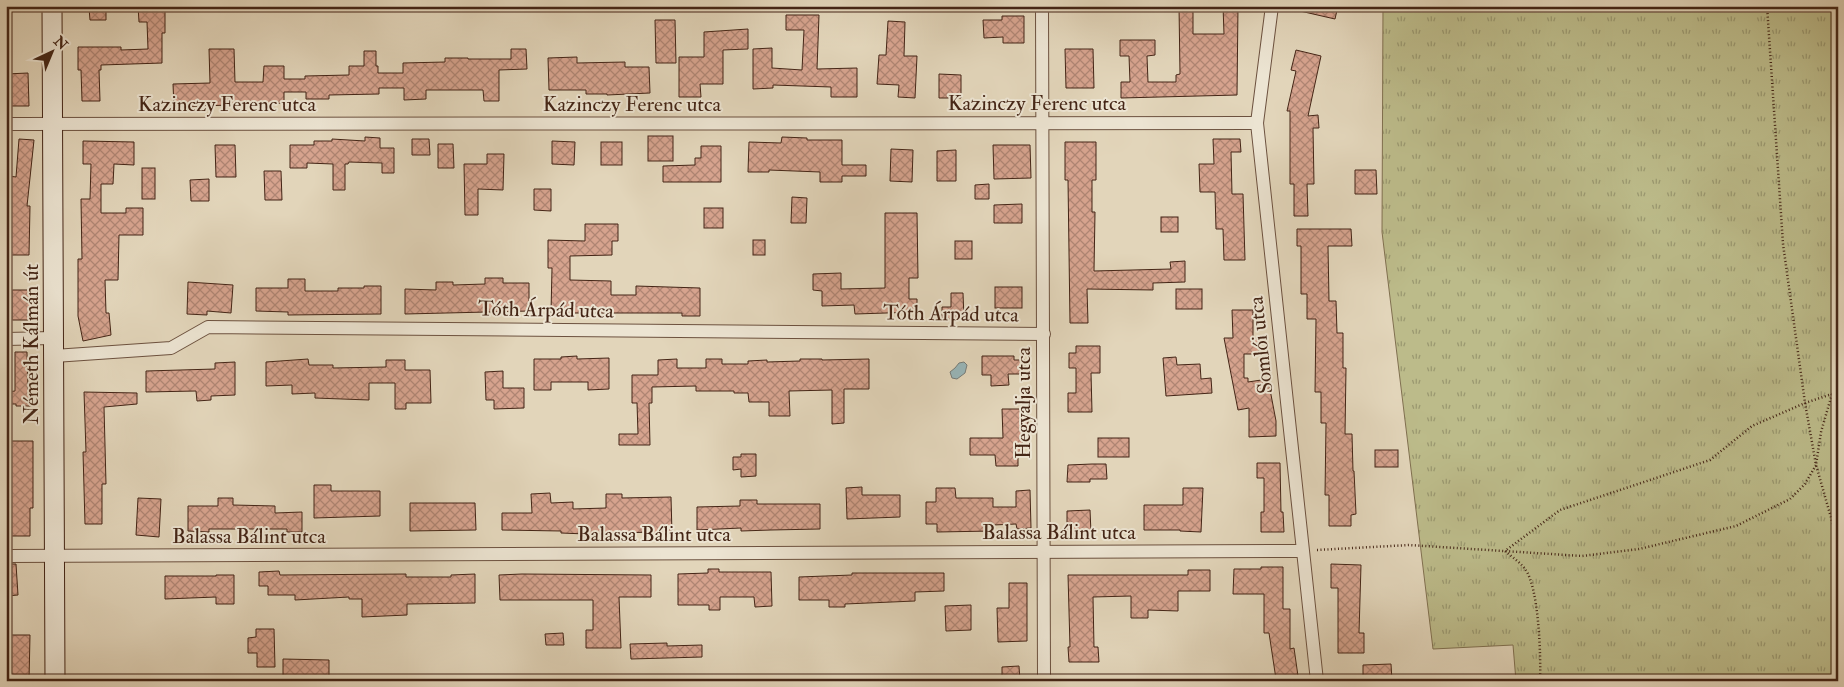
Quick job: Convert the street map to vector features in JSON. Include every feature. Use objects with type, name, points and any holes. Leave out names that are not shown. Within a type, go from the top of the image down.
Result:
[{"type":"street","name":"Németh Kálmán út","points":[[52,6],[55,681]]},
{"type":"street","name":"Hegyalja utca","points":[[1042,6],[1044,334],[1042,552],[1044,681]]},
{"type":"street","name":"Somlói utca","points":[[1272,6],[1257,123],[1317,681]]},
{"type":"street","name":"Kazinczy Ferenc utca","points":[[6,124],[1257,123]]},
{"type":"street","name":"Tóth Árpád utca","points":[[6,339],[54,347],[171,348],[208,327],[1044,334]]},
{"type":"street","name":"Balassa Bálint utca","points":[[6,556],[1302,551]]},
{"type":"path","points":[[1767,6],[1783,244],[1805,403],[1816,465],[1838,542]]},
{"type":"path","points":[[1505,551],[1560,510],[1710,460],[1752,426],[1838,391]]},
{"type":"path","points":[[1302,551],[1409,545],[1582,556],[1639,549],[1736,526],[1790,499],[1805,484],[1816,465],[1821,432],[1832,394]]},
{"type":"path","points":[[1505,551],[1526,570],[1536,600],[1541,668],[1540,681]]},
{"type":"green space","points":[[1383,6],[1838,6],[1838,681],[1516,681],[1513,645],[1433,649],[1382,232]]},
{"type":"water","points":[[964,362],[967,365],[965,373],[957,379],[952,378],[950,372],[959,363]]},
{"type":"building","points":[[138,6],[165,6],[165,33],[162,33],[162,63],[101,65],[101,70],[99,70],[100,101],[82,101],[81,70],[78,70],[78,47],[121,47],[121,50],[148,49],[147,22],[139,22]]},
{"type":"building","points":[[1179,6],[1193,6],[1193,34],[1224,34],[1223,6],[1238,6],[1237,95],[1121,98],[1121,82],[1130,82],[1129,56],[1120,56],[1120,40],[1155,40],[1155,55],[1147,56],[1148,82],[1176,82],[1176,75],[1180,74]]},
{"type":"building","points":[[1301,6],[1338,6],[1335,19],[1300,11]]},
{"type":"building","points":[[89,8],[106,8],[106,20],[90,20]]},
{"type":"building","points":[[786,15],[819,15],[817,69],[857,68],[857,97],[831,97],[831,87],[773,85],[773,88],[753,89],[753,49],[772,48],[772,68],[802,70],[804,30],[786,30]]},
{"type":"building","points":[[1002,16],[1024,16],[1024,43],[1003,43],[1003,37],[984,38],[983,20],[1002,20]]},
{"type":"building","points":[[655,20],[675,20],[676,63],[656,63]]},
{"type":"building","points":[[888,21],[905,22],[904,56],[917,56],[915,98],[898,97],[899,85],[877,84],[879,55],[886,55]]},
{"type":"building","points":[[748,29],[748,49],[723,50],[723,84],[700,84],[701,97],[679,97],[679,57],[704,57],[704,32]]},
{"type":"building","points":[[209,49],[234,49],[235,82],[263,82],[264,66],[284,66],[284,79],[305,79],[305,76],[349,75],[349,66],[364,66],[364,51],[376,51],[378,73],[403,73],[403,63],[445,62],[445,58],[511,59],[511,49],[526,49],[527,69],[499,70],[499,101],[484,101],[483,90],[426,90],[426,99],[404,100],[404,88],[379,88],[379,94],[329,95],[329,99],[306,99],[306,92],[284,92],[284,103],[174,107],[173,84],[210,83]]},
{"type":"building","points":[[1065,49],[1093,49],[1094,88],[1066,88]]},
{"type":"building","points":[[1296,50],[1321,56],[1308,116],[1318,115],[1319,128],[1313,128],[1314,184],[1307,184],[1308,216],[1294,216],[1294,184],[1290,184],[1290,111],[1287,111],[1296,71],[1291,70]]},
{"type":"building","points":[[577,57],[577,63],[625,62],[625,67],[649,67],[650,93],[607,95],[586,94],[586,90],[549,90],[548,58]]},
{"type":"building","points":[[28,73],[29,106],[6,106],[6,74]]},
{"type":"building","points":[[939,74],[961,75],[961,98],[939,98]]},
{"type":"building","points":[[648,136],[673,136],[673,161],[648,161]]},
{"type":"building","points":[[365,137],[380,138],[380,148],[394,148],[394,173],[382,173],[382,163],[349,162],[345,164],[345,190],[333,190],[333,164],[307,163],[307,168],[290,168],[290,145],[314,145],[314,141],[332,141],[332,139],[365,141]]},
{"type":"building","points":[[782,137],[807,138],[807,140],[842,140],[842,165],[866,165],[866,176],[842,176],[842,182],[820,182],[820,172],[769,170],[769,172],[748,172],[749,142],[781,143]]},
{"type":"building","points":[[19,139],[34,140],[27,206],[30,206],[29,255],[6,255],[6,207],[9,176],[16,177]]},
{"type":"building","points":[[412,139],[429,139],[430,155],[412,155]]},
{"type":"building","points":[[1213,139],[1240,139],[1241,152],[1231,152],[1232,194],[1243,194],[1245,260],[1224,260],[1223,229],[1216,229],[1215,192],[1200,192],[1199,164],[1214,164]]},
{"type":"building","points":[[83,141],[134,142],[134,165],[114,164],[113,184],[101,184],[101,213],[126,213],[126,208],[143,208],[143,235],[119,235],[118,280],[105,280],[106,313],[109,313],[111,335],[83,341],[78,316],[78,259],[82,259],[81,199],[90,199],[91,164],[83,164]]},
{"type":"building","points":[[552,141],[575,142],[574,165],[552,164]]},
{"type":"building","points":[[601,142],[622,142],[622,165],[601,165]]},
{"type":"building","points":[[1065,142],[1096,142],[1096,180],[1092,180],[1092,212],[1095,212],[1094,271],[1171,269],[1170,262],[1185,261],[1185,282],[1153,283],[1153,290],[1087,289],[1088,323],[1070,323],[1068,180],[1065,180]]},
{"type":"building","points":[[438,144],[453,144],[454,168],[438,168]]},
{"type":"building","points":[[215,145],[235,145],[236,177],[216,177]]},
{"type":"building","points":[[993,145],[1030,145],[1031,178],[994,179]]},
{"type":"building","points":[[701,146],[721,146],[721,182],[663,182],[663,166],[695,165],[695,158],[701,158]]},
{"type":"building","points":[[891,149],[913,150],[912,182],[890,181]]},
{"type":"building","points":[[956,150],[956,181],[937,181],[937,151]]},
{"type":"building","points":[[487,154],[504,154],[503,190],[478,189],[478,215],[465,215],[464,164],[487,164]]},
{"type":"building","points":[[142,168],[155,168],[155,199],[142,199]]},
{"type":"building","points":[[1355,170],[1376,170],[1377,194],[1355,194]]},
{"type":"building","points":[[264,171],[281,171],[282,200],[265,200]]},
{"type":"building","points":[[209,179],[209,201],[191,201],[190,180]]},
{"type":"building","points":[[989,184],[989,199],[975,199],[975,185]]},
{"type":"building","points":[[534,189],[551,189],[551,211],[534,210]]},
{"type":"building","points":[[792,197],[807,198],[806,223],[791,223]]},
{"type":"building","points":[[1022,204],[1022,223],[994,223],[994,205]]},
{"type":"building","points":[[704,208],[723,208],[723,228],[704,228]]},
{"type":"building","points":[[885,213],[917,213],[918,278],[909,278],[909,299],[917,299],[917,312],[855,314],[854,305],[822,306],[822,291],[813,290],[813,274],[841,273],[841,289],[885,288]]},
{"type":"building","points":[[1161,217],[1178,217],[1178,232],[1161,232]]},
{"type":"building","points":[[585,224],[618,224],[618,241],[612,241],[612,255],[570,256],[570,280],[611,281],[611,295],[636,295],[636,286],[700,288],[700,316],[682,316],[682,313],[551,313],[552,268],[548,268],[548,240],[585,241]]},
{"type":"building","points":[[1297,229],[1351,229],[1352,246],[1328,246],[1329,301],[1336,301],[1337,333],[1343,333],[1343,368],[1346,368],[1345,434],[1352,434],[1356,514],[1351,515],[1351,526],[1329,526],[1329,495],[1325,495],[1326,423],[1321,423],[1321,392],[1315,392],[1316,319],[1307,319],[1307,294],[1301,294],[1301,246],[1297,246]]},
{"type":"building","points":[[753,240],[765,240],[765,255],[753,255]]},
{"type":"building","points":[[955,241],[972,241],[972,259],[955,259]]},
{"type":"building","points":[[485,278],[503,278],[503,283],[529,283],[529,311],[405,314],[405,289],[436,290],[436,282],[453,282],[453,285],[485,284]]},
{"type":"building","points":[[288,279],[305,279],[305,291],[338,291],[338,288],[381,286],[381,314],[288,315],[288,312],[256,311],[256,288],[288,288]]},
{"type":"building","points":[[188,282],[233,285],[231,313],[207,311],[207,315],[187,314]]},
{"type":"building","points":[[995,287],[1022,287],[1022,308],[995,308]]},
{"type":"building","points":[[1176,289],[1202,289],[1202,309],[1176,309]]},
{"type":"building","points":[[12,290],[32,290],[32,320],[12,320]]},
{"type":"building","points":[[951,293],[963,293],[964,319],[942,319],[942,307],[951,307]]},
{"type":"building","points":[[1232,310],[1253,310],[1253,338],[1259,338],[1259,354],[1244,354],[1244,378],[1248,378],[1248,382],[1268,379],[1276,421],[1276,436],[1249,437],[1249,408],[1238,410],[1224,338],[1233,338]]},
{"type":"building","points":[[1076,346],[1100,346],[1100,373],[1091,373],[1092,412],[1068,412],[1068,393],[1076,393],[1076,368],[1069,368],[1069,353],[1076,353]]},
{"type":"building","points":[[15,352],[27,352],[28,391],[35,391],[35,406],[7,404],[7,392],[15,391]]},
{"type":"building","points":[[577,356],[577,359],[609,358],[609,389],[588,390],[588,382],[551,382],[551,390],[534,390],[534,359],[561,359],[561,357]]},
{"type":"building","points":[[982,356],[1014,356],[1014,360],[1025,360],[1025,374],[1008,374],[1009,385],[991,386],[991,375],[982,375]]},
{"type":"building","points":[[1176,357],[1177,365],[1200,364],[1201,379],[1211,378],[1212,393],[1166,396],[1163,358]]},
{"type":"building","points":[[308,359],[309,365],[333,365],[333,368],[386,367],[386,360],[405,360],[405,370],[430,370],[431,403],[406,403],[406,409],[395,409],[395,383],[369,383],[369,400],[315,398],[315,393],[292,394],[292,385],[266,386],[266,362]]},
{"type":"building","points":[[677,359],[677,368],[706,368],[706,359],[722,359],[722,364],[748,364],[748,361],[767,360],[767,362],[800,361],[800,359],[869,359],[869,389],[844,389],[844,423],[832,424],[832,390],[789,391],[790,416],[769,416],[769,402],[749,402],[748,393],[696,391],[696,386],[652,387],[652,403],[649,403],[650,445],[619,445],[619,434],[638,434],[637,403],[632,403],[632,375],[658,375],[658,360]]},
{"type":"building","points":[[235,362],[235,395],[211,396],[211,400],[197,401],[196,391],[146,392],[146,371],[215,369],[215,363]]},
{"type":"building","points":[[503,371],[503,388],[524,388],[524,408],[494,409],[494,400],[486,400],[485,372]]},
{"type":"building","points":[[84,392],[137,393],[137,404],[104,407],[106,484],[102,484],[102,524],[85,524],[83,452],[86,452]]},
{"type":"building","points":[[1002,409],[1028,409],[1028,431],[1022,431],[1023,454],[1018,454],[1018,466],[996,466],[995,455],[970,455],[970,438],[1003,438]]},
{"type":"building","points":[[1098,438],[1129,438],[1129,457],[1098,457]]},
{"type":"building","points":[[6,441],[33,441],[33,508],[30,508],[30,536],[6,536]]},
{"type":"building","points":[[1375,450],[1398,450],[1398,467],[1375,467]]},
{"type":"building","points":[[741,454],[756,454],[756,476],[741,477],[741,469],[733,470],[733,457],[741,457]]},
{"type":"building","points":[[1257,463],[1280,463],[1281,512],[1283,512],[1284,532],[1261,532],[1261,512],[1264,512],[1264,478],[1257,478]]},
{"type":"building","points":[[1106,464],[1107,479],[1090,479],[1090,482],[1067,482],[1068,465]]},
{"type":"building","points":[[314,485],[331,485],[331,491],[380,491],[380,516],[314,518]]},
{"type":"building","points":[[862,487],[862,495],[900,495],[900,517],[847,519],[846,488]]},
{"type":"building","points":[[936,488],[955,488],[956,498],[993,498],[993,507],[1016,507],[1016,491],[1030,490],[1031,528],[1017,529],[1016,524],[993,525],[993,531],[937,532],[937,524],[926,524],[926,502],[936,502]]},
{"type":"building","points":[[1183,488],[1203,488],[1201,532],[1144,530],[1144,505],[1183,505]]},
{"type":"building","points":[[550,493],[551,503],[573,502],[573,509],[606,508],[606,494],[622,494],[622,498],[671,497],[672,534],[652,534],[652,532],[586,534],[561,533],[561,531],[502,530],[502,513],[532,513],[531,494]]},
{"type":"building","points":[[138,498],[161,499],[159,537],[136,535]]},
{"type":"building","points":[[218,498],[233,498],[233,505],[275,506],[275,513],[302,512],[302,532],[287,532],[287,529],[209,529],[209,532],[188,531],[188,506],[218,506]]},
{"type":"building","points":[[740,500],[757,500],[757,504],[820,504],[820,529],[741,531],[741,528],[697,530],[697,507],[740,506]]},
{"type":"building","points":[[410,503],[475,503],[476,530],[410,531]]},
{"type":"building","points":[[1090,510],[1091,533],[1067,534],[1067,511]]},
{"type":"building","points":[[6,564],[16,564],[18,595],[6,596]]},
{"type":"building","points":[[1331,564],[1361,565],[1359,633],[1364,633],[1364,653],[1338,653],[1338,588],[1331,588]]},
{"type":"building","points":[[1261,567],[1283,567],[1283,609],[1290,609],[1290,649],[1294,648],[1298,676],[1276,679],[1269,633],[1264,633],[1264,594],[1233,594],[1234,569],[1261,569]]},
{"type":"building","points":[[708,569],[719,569],[719,572],[771,572],[772,606],[755,607],[754,597],[720,597],[720,610],[709,610],[709,605],[678,605],[678,574],[708,573]]},
{"type":"building","points":[[1188,570],[1210,570],[1210,591],[1178,591],[1178,611],[1148,610],[1148,618],[1131,618],[1131,596],[1093,597],[1094,647],[1098,647],[1099,662],[1069,662],[1068,575],[1188,575]]},
{"type":"building","points":[[279,571],[280,575],[406,574],[406,577],[451,577],[451,575],[475,574],[475,603],[407,604],[407,615],[362,617],[362,599],[349,599],[349,597],[295,600],[295,595],[268,595],[268,586],[259,586],[259,572]]},
{"type":"building","points":[[852,573],[944,573],[944,591],[915,592],[915,601],[845,604],[845,607],[829,607],[829,600],[799,600],[799,577],[852,575]]},
{"type":"building","points":[[234,575],[234,604],[216,604],[216,597],[165,599],[165,576]]},
{"type":"building","points":[[499,575],[651,575],[651,597],[619,597],[621,648],[586,648],[586,630],[593,630],[593,600],[500,600]]},
{"type":"building","points":[[1009,583],[1027,583],[1027,641],[998,642],[997,608],[1009,608]]},
{"type":"building","points":[[971,605],[971,630],[946,631],[945,606]]},
{"type":"building","points":[[256,629],[274,629],[275,667],[257,667],[257,653],[248,653],[248,638],[256,637]]},
{"type":"building","points":[[563,633],[564,645],[546,645],[545,634]]},
{"type":"building","points":[[6,635],[30,635],[29,681],[6,681]]},
{"type":"building","points":[[667,643],[667,646],[702,645],[702,657],[631,659],[630,644]]},
{"type":"building","points":[[283,659],[329,660],[329,681],[283,681]]},
{"type":"building","points":[[1391,664],[1392,681],[1363,681],[1363,665]]},
{"type":"building","points":[[1019,666],[1020,681],[1002,681],[1002,667]]}]
